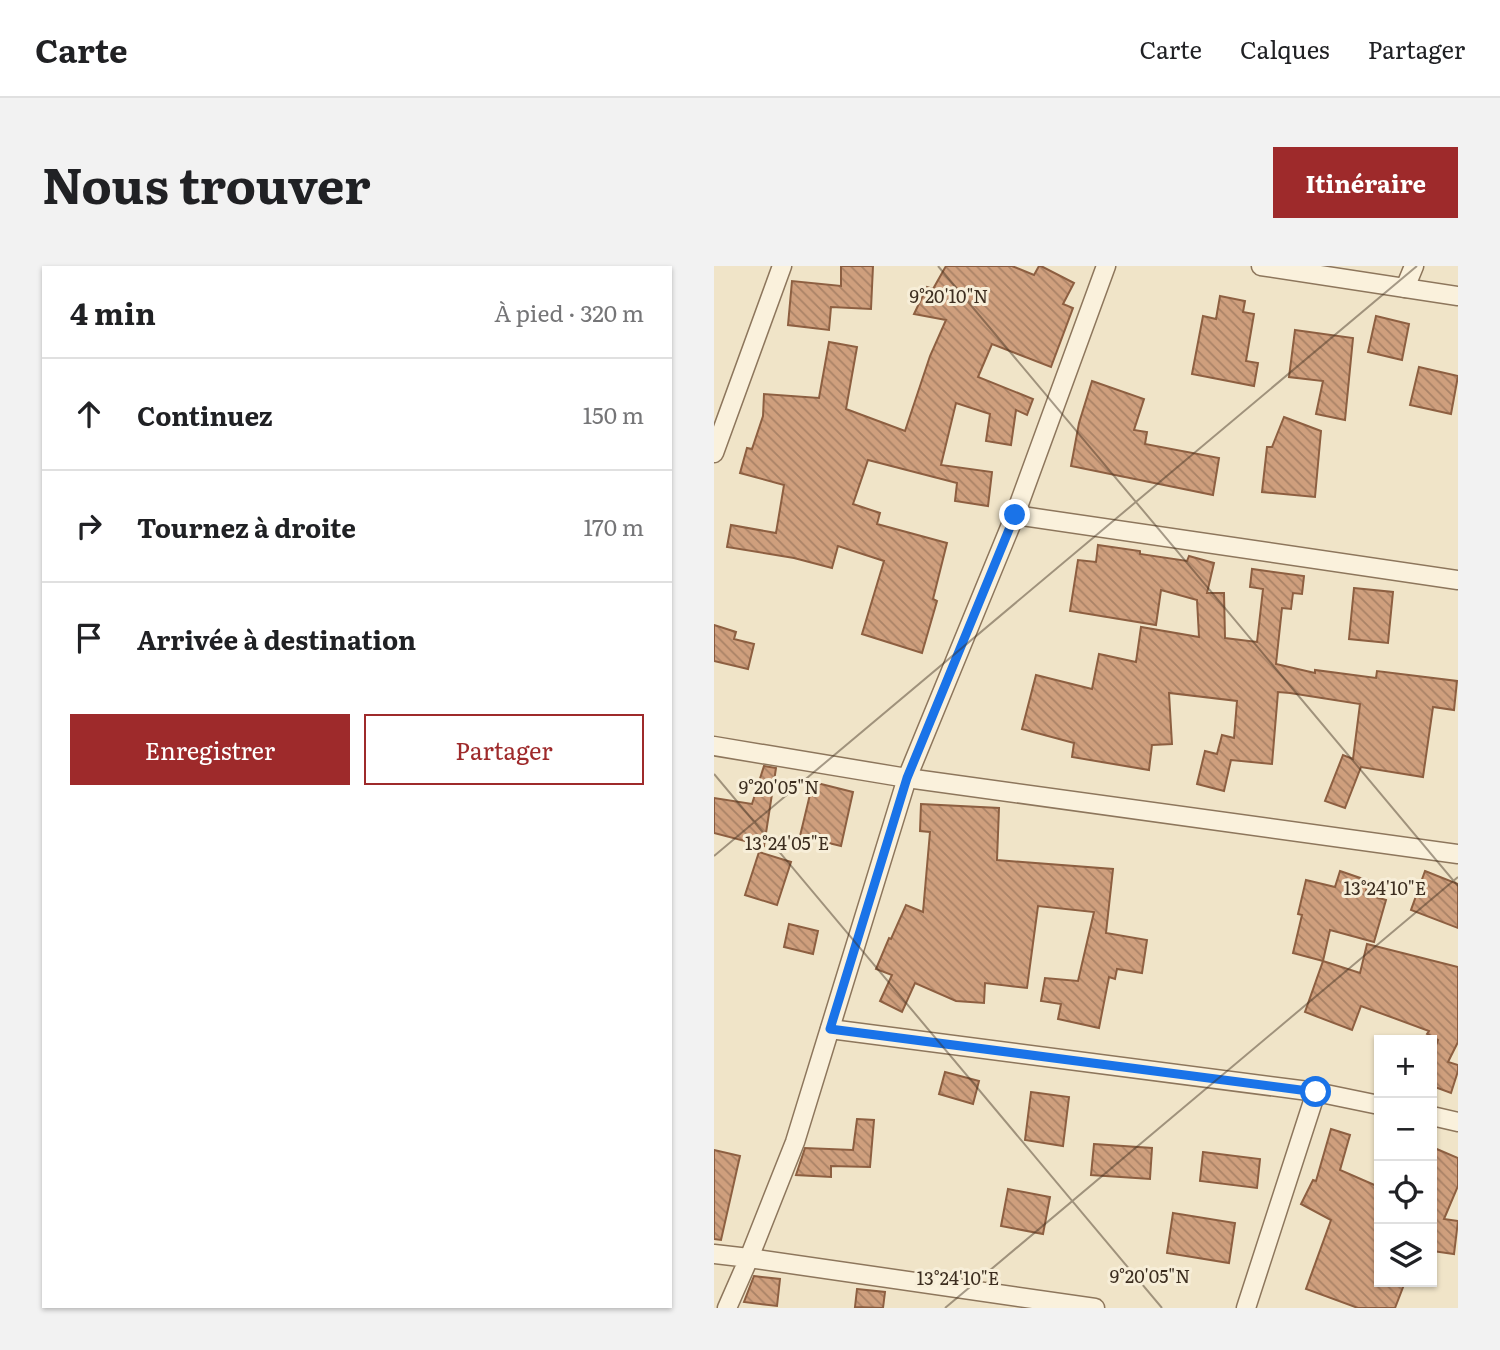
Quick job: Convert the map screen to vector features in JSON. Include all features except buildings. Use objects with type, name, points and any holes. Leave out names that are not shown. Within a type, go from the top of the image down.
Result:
[{"type":"street","points":[[714,453],[782,266]]},
{"type":"street","points":[[727,1308],[795,1142],[907,778],[1015,515],[1106,266]]},
{"type":"street","points":[[1261,266],[1458,296]]},
{"type":"street","points":[[1405,288],[1414,266]]},
{"type":"street","points":[[1015,515],[1458,580]]},
{"type":"street","points":[[714,746],[907,778],[1458,854]]},
{"type":"street","points":[[830,1029],[1316,1092],[1374,1104]]},
{"type":"street","points":[[1246,1308],[1316,1092]]},
{"type":"street","points":[[1437,1117],[1457,1120]]},
{"type":"street","points":[[714,1254],[1095,1308]]},
{"type":"route","points":[[1015,515],[907,778],[830,1029],[1316,1092]]}]
